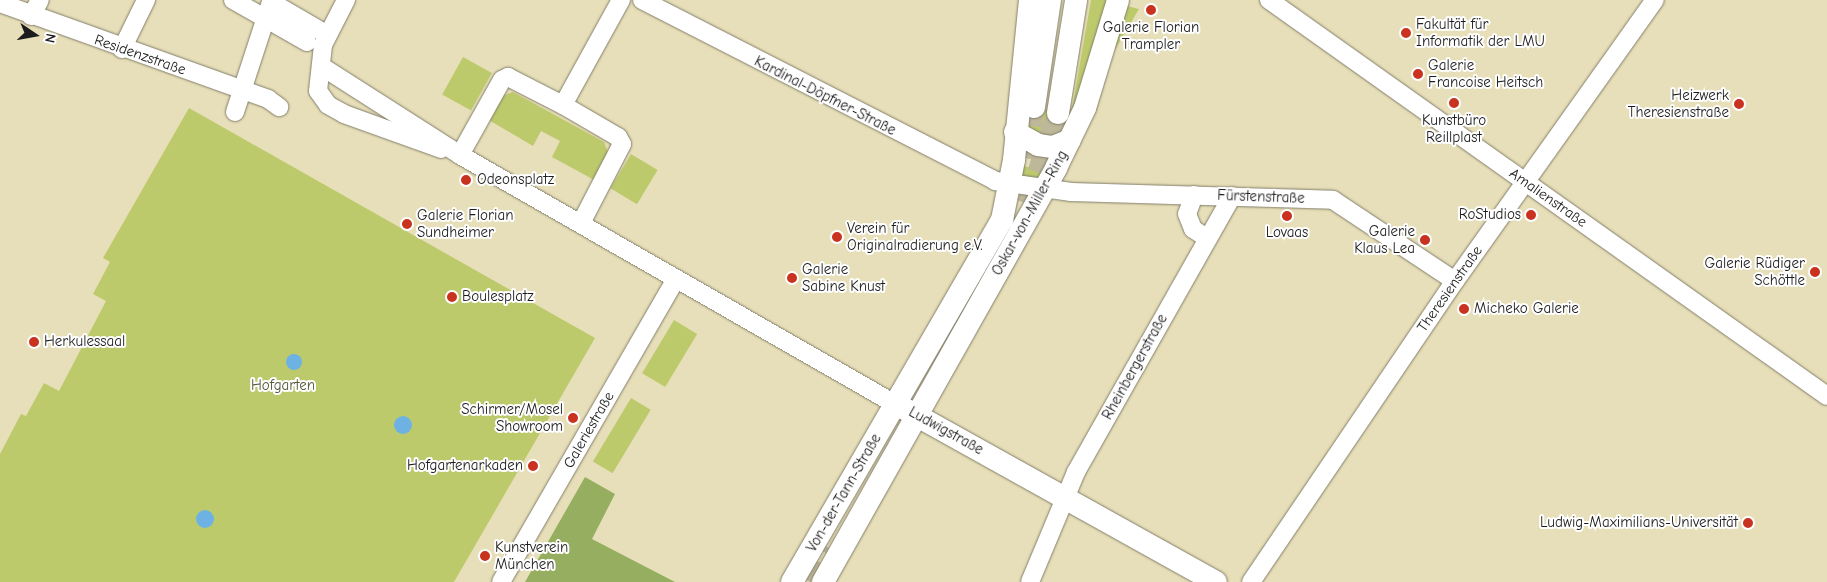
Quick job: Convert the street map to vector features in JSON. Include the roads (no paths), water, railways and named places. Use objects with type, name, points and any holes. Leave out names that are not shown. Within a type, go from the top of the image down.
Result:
[{"type":"main road","name":"Oskar-von-Miller-Ring","points":[[895,404],[993,240],[1011,186],[1015,132],[1030,0]]},
{"type":"main road","points":[[1034,107],[1050,0]]},
{"type":"main road","points":[[1058,113],[1076,0]]},
{"type":"main road","name":"Oskar-von-Miller-Ring","points":[[916,415],[1044,190],[1070,140],[1085,108],[1118,0]]},
{"type":"main road","points":[[1015,132],[1038,145],[1053,146],[1070,140]]},
{"type":"main road","name":"Ludwigstraße","points":[[895,404],[1216,582]]},
{"type":"main road","name":"Von-der-Tann-Straße","points":[[792,582],[895,404]]},
{"type":"main road","name":"Von-der-Tann-Straße","points":[[823,582],[916,415]]},
{"type":"street","points":[[31,16],[40,0]]},
{"type":"street","points":[[122,49],[146,0]]},
{"type":"street","points":[[233,0],[265,13],[307,42]]},
{"type":"street","points":[[346,0],[326,34],[318,90],[328,104],[460,155]]},
{"type":"street","points":[[563,105],[621,0]]},
{"type":"street","name":"Kardinal-Döpfner-Straße","points":[[642,0],[838,104],[1011,186],[1044,190]]},
{"type":"street","name":"Amalienstraße","points":[[1269,0],[1827,396]]},
{"type":"street","name":"Theresienstraße","points":[[1251,582],[1455,281],[1654,0]]},
{"type":"street","points":[[235,112],[240,90],[265,13],[271,2],[326,34]]},
{"type":"street","name":"Residenzstraße","points":[[0,3],[122,49],[240,90],[279,107]]},
{"type":"street","points":[[321,66],[460,155],[676,279]]},
{"type":"street","points":[[460,155],[502,80],[508,77],[563,105],[618,137],[622,144],[581,223]]},
{"type":"street","name":"Fürstenstraße","points":[[1044,190],[1333,200],[1455,281]]},
{"type":"street","points":[[1194,195],[1187,214],[1193,229],[1207,238]]},
{"type":"street","name":"Rheinbergerstraße","points":[[1030,582],[1064,497],[1232,196]]},
{"type":"street","name":"Ludwigstraße","points":[[676,279],[895,404]]},
{"type":"street","name":"Galeriestraße","points":[[501,582],[676,279]]},
{"type":"water","points":[[291,354],[297,354],[302,359],[300,368],[291,370],[286,365],[286,359]]},
{"type":"water","points":[[403,416],[409,419],[412,425],[409,431],[403,434],[397,431],[394,425],[397,419]]},
{"type":"water","points":[[205,510],[211,513],[214,519],[211,525],[205,528],[199,525],[196,519],[199,513]]},
{"type":"tunnel","points":[[1024,158],[1034,107]]},
{"type":"tunnel","points":[[1028,204],[1058,113]]},
{"type":"tunnel","points":[[810,582],[830,548]]},
{"type":"place","name":"Galerie Florian Trampler","points":[[1151,10]]},
{"type":"place","name":"Fakultät für Informatik der LMU","points":[[1406,33]]},
{"type":"place","name":"Galerie Francoise Heitsch","points":[[1418,74]]},
{"type":"place","name":"Kunstbüro Reillplast","points":[[1454,103]]},
{"type":"place","name":"Heizwerk Theresienstraße","points":[[1739,104]]},
{"type":"place","name":"Odeonsplatz","points":[[466,180]]},
{"type":"place","name":"RoStudios","points":[[1531,215]]},
{"type":"place","name":"Lovaas","points":[[1287,216]]},
{"type":"place","name":"Galerie Florian Sundheimer","points":[[407,224]]},
{"type":"place","name":"Verein für Originalradierung e.V.","points":[[837,237]]},
{"type":"place","name":"Galerie Klaus Lea","points":[[1425,240]]},
{"type":"place","name":"Galerie Rüdiger Schöttle","points":[[1815,272]]},
{"type":"place","name":"Galerie Sabine Knust","points":[[792,278]]},
{"type":"place","name":"Boulesplatz","points":[[452,297]]},
{"type":"place","name":"Micheko Galerie","points":[[1464,309]]},
{"type":"place","name":"Herkulessaal","points":[[34,342]]},
{"type":"place","name":"Schirmer/Mosel Showroom","points":[[573,418]]},
{"type":"place","name":"Hofgartenarkaden","points":[[533,466]]},
{"type":"place","name":"Ludwig-Maximilians-Universität","points":[[1748,523]]},
{"type":"place","name":"Kunstverein München","points":[[485,556]]},
{"type":"park label","name":"Hofgarten","points":[[283,386]]}]
